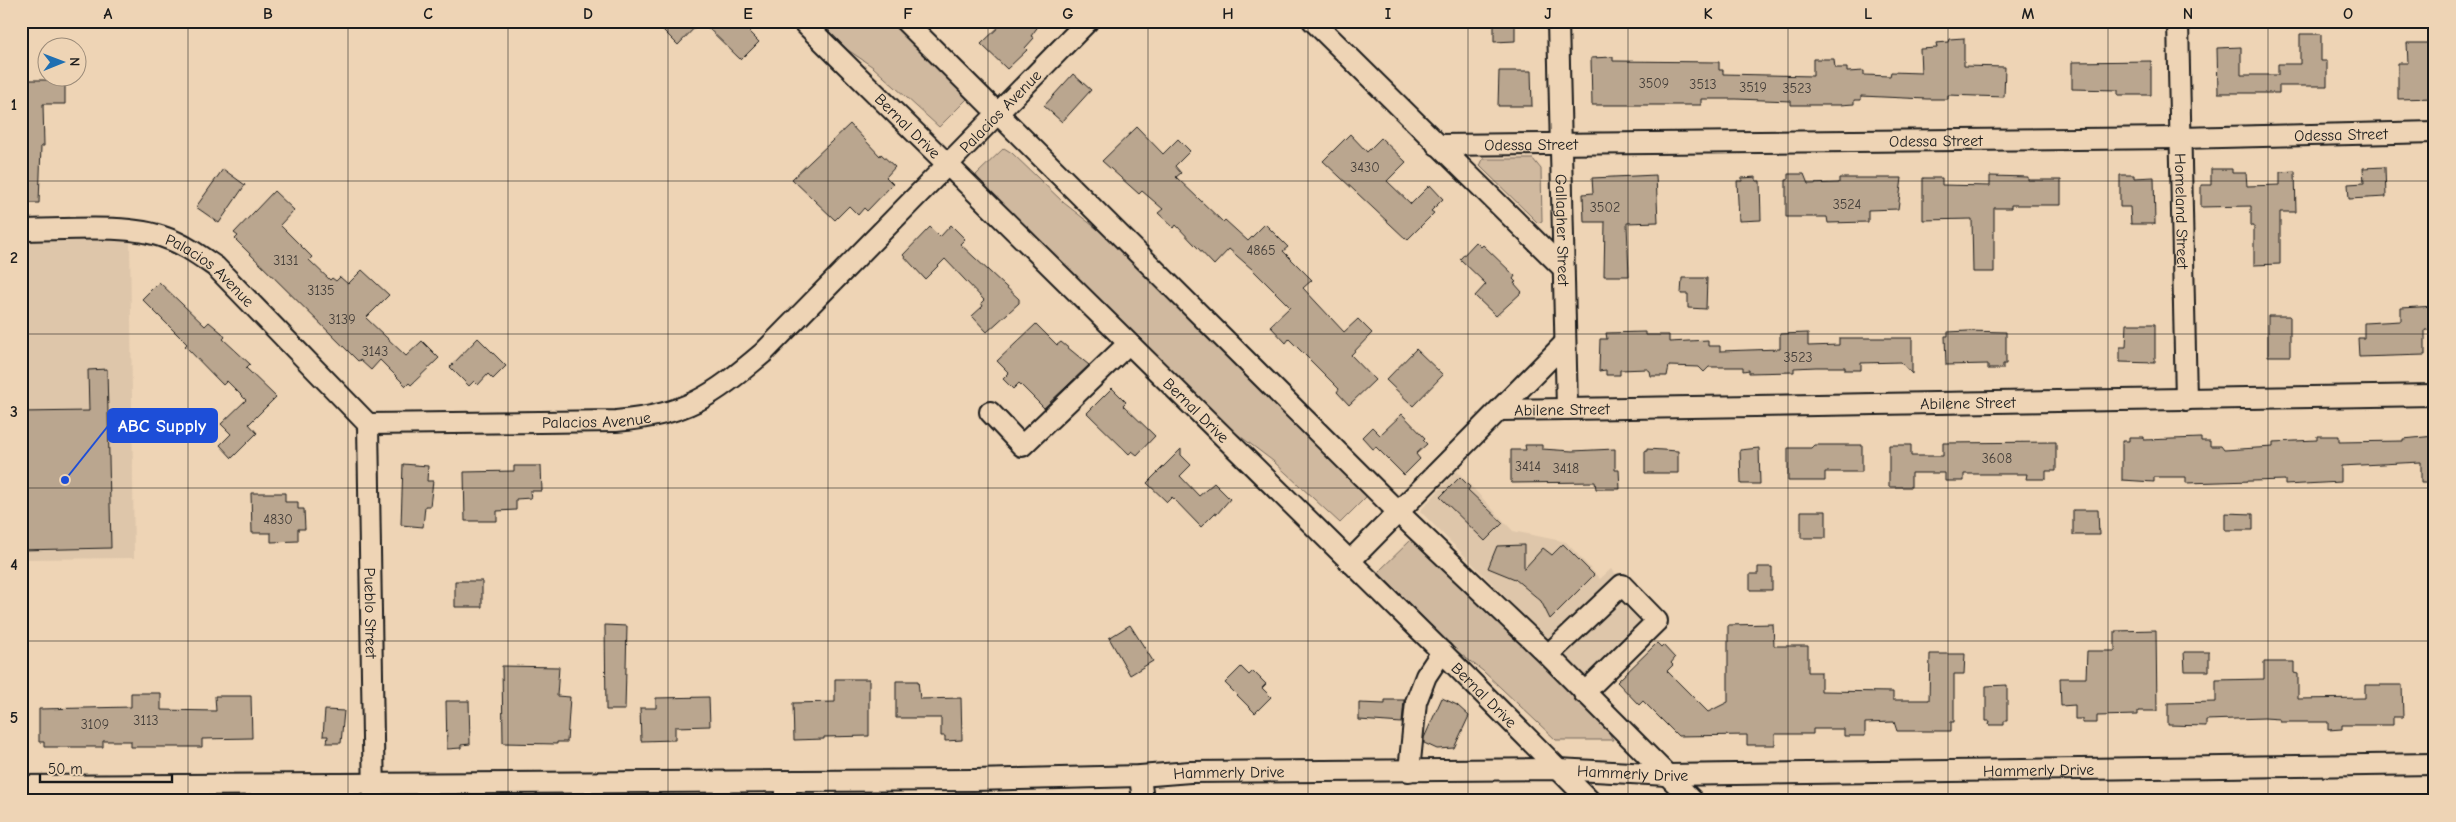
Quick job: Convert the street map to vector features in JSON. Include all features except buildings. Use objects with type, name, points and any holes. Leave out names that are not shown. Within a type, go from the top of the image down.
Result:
[{"type":"street","name":"Bernal Drive","points":[[802,21],[945,165],[1442,652],[1590,801]]},
{"type":"street","points":[[905,21],[1399,513],[1548,654],[1584,693],[1693,801]]},
{"type":"street","name":"Palacios Avenue","points":[[21,230],[128,230],[166,237],[194,252],[216,268],[368,424],[616,421],[666,414],[693,404],[724,385],[763,353],[1088,21]]},
{"type":"street","points":[[1314,21],[1562,267]]},
{"type":"street","name":"Gallagher Street","points":[[1558,21],[1559,143],[1567,409]]},
{"type":"street","name":"Homeland Street","points":[[2178,21],[2186,400]]},
{"type":"street","name":"Odessa Street","points":[[1437,145],[2180,138],[2435,132]]},
{"type":"street","points":[[990,412],[1022,446],[1128,344]]},
{"type":"street","name":"Abilene Street","points":[[1349,562],[1564,344]]},
{"type":"street","name":"Abilene Street","points":[[1500,410],[2435,395]]},
{"type":"street","name":"Pueblo Street","points":[[368,424],[374,792]]},
{"type":"street","points":[[1548,654],[1622,585],[1658,621],[1584,693]]},
{"type":"street","points":[[1410,771],[1416,702],[1426,676],[1442,652]]},
{"type":"street","name":"Hammerly Drive","points":[[21,786],[374,792],[786,791],[1140,776],[1190,772],[1558,770],[1667,775],[2435,764]]},
{"type":"street","points":[[1140,776],[1143,801]]},
{"type":"shaded area","points":[[818,21],[891,21],[967,99],[939,127],[873,67],[848,50]]},
{"type":"shaded area","points":[[1004,148],[1012,153],[1064,203],[1106,236],[1368,495],[1340,523],[1273,461],[1232,430],[979,181],[976,175]]},
{"type":"shaded area","points":[[1483,159],[1533,159],[1541,169],[1542,221],[1538,223],[1480,166]]},
{"type":"shaded area","points":[[130,238],[134,558],[21,559],[21,240]]},
{"type":"shaded area","points":[[1457,471],[1513,531],[1566,542],[1600,579],[1611,569],[1666,625],[1599,691],[1420,511]]},
{"type":"shaded area","points":[[1412,539],[1421,544],[1606,727],[1613,740],[1556,740],[1483,671],[1458,652],[1378,572]]},
{"type":"place","name":"ABC Supply","points":[[65,480]]}]
